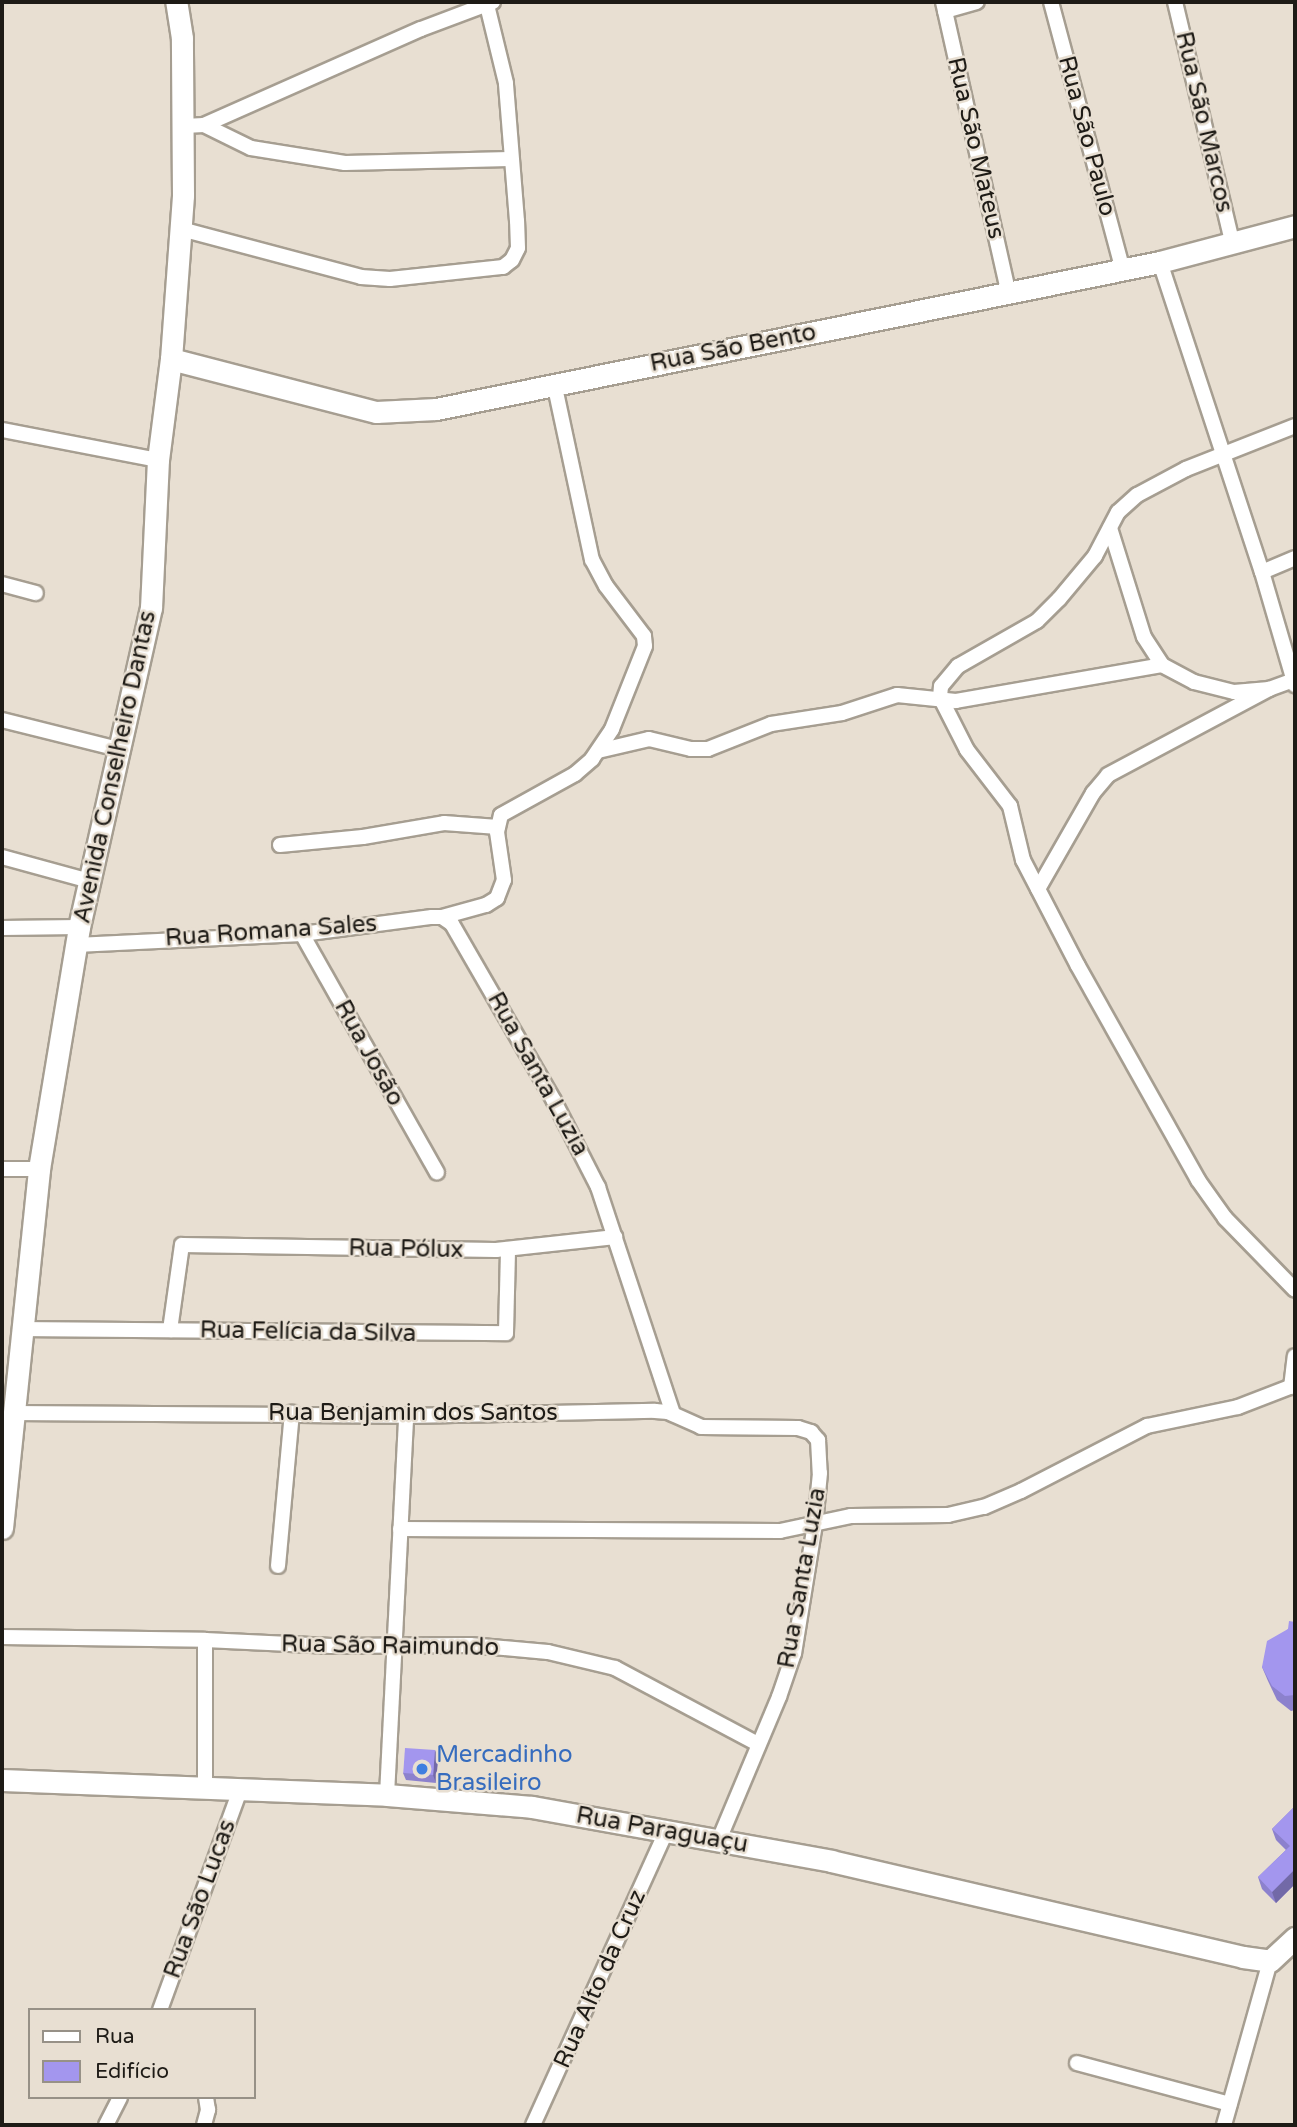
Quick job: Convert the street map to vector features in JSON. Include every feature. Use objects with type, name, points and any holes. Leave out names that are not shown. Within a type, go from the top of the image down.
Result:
[{"type":"street","name":"Avenida Conselheiro Dantas","points":[[2,1528],[39,1169],[78,936],[118,750],[147,638],[151,608],[159,460],[171,359],[181,229],[194,125],[176,2]]},
{"type":"street","points":[[944,6],[977,2]]},
{"type":"street","name":"Rua São Paulo","points":[[1051,2],[1123,270]]},
{"type":"street","name":"Rua São Marcos","points":[[1175,2],[1232,242]]},
{"type":"street","points":[[181,229],[346,274],[376,279],[503,267],[512,260],[518,248],[506,83],[490,3],[421,29],[194,125]]},
{"type":"street","name":"Rua São Mateus","points":[[944,6],[1009,294]]},
{"type":"street","points":[[194,125],[251,148],[345,163],[510,159]]},
{"type":"street","name":"Rua São Bento","points":[[171,359],[376,412],[436,409],[1123,270],[1295,226]]},
{"type":"street","points":[[1110,528],[1144,638],[1162,665],[1194,682],[1223,690],[1244,692],[1295,683],[1262,572],[1160,262]]},
{"type":"street","points":[[280,845],[363,837],[444,823],[498,827],[501,815],[507,808],[575,774],[598,751],[619,714],[646,641],[592,560],[555,387]]},
{"type":"street","points":[[1295,426],[1221,454],[1148,487],[1125,503],[1095,556],[1037,621],[958,666],[941,685],[941,701],[967,750],[1010,806],[1023,860],[1038,889],[1198,1180],[1225,1218],[1295,1290]]},
{"type":"street","points":[[2,430],[159,460]]},
{"type":"street","points":[[1262,572],[1295,558]]},
{"type":"street","points":[[2,584],[36,593]]},
{"type":"street","points":[[598,751],[649,739],[691,749],[708,749],[771,724],[842,713],[897,695],[941,701],[1068,683],[1162,665]]},
{"type":"street","points":[[1038,889],[1093,793],[1108,775],[1269,689]]},
{"type":"street","points":[[2,720],[118,750]]},
{"type":"street","name":"Rua Romana Sales","points":[[2,928],[78,936],[302,934],[442,917],[486,905],[497,898],[503,888],[498,827]]},
{"type":"street","points":[[2,857],[90,881]]},
{"type":"street","name":"Rua Santa Luzia","points":[[442,917],[459,934],[582,1151],[598,1187],[673,1414]]},
{"type":"street","name":"Rua Josão","points":[[302,934],[437,1172]]},
{"type":"street","points":[[2,1168],[39,1169]]},
{"type":"street","name":"Rua Pólux","points":[[170,1330],[182,1245],[508,1249],[615,1237]]},
{"type":"street","name":"Rua Felícia da Silva","points":[[24,1329],[506,1333],[508,1249]]},
{"type":"street","points":[[400,1529],[780,1531],[850,1516],[948,1515],[984,1507],[1021,1491],[1147,1426],[1238,1407],[1293,1386],[1295,1356]]},
{"type":"street","name":"Rua Benjamin dos Santos","points":[[12,1413],[292,1413],[406,1416],[655,1411],[673,1414],[701,1427],[798,1428],[811,1432]]},
{"type":"street","points":[[278,1566],[292,1413]]},
{"type":"street","points":[[387,1795],[406,1416]]},
{"type":"street","name":"Rua Santa Luzia","points":[[719,1840],[794,1653],[815,1524],[820,1448],[818,1440],[811,1432]]},
{"type":"street","name":"Rua São Raimundo","points":[[2,1637],[394,1646],[470,1645],[548,1652],[615,1668],[758,1744]]},
{"type":"street","points":[[205,1640],[205,1787]]},
{"type":"street","name":"Rua Paraguaçu","points":[[2,1780],[387,1795],[532,1807],[719,1840],[919,1880],[1242,1958],[1269,1961]]},
{"type":"street","name":"Rua São Lucas","points":[[161,2008],[241,1788]]},
{"type":"street","name":"Rua Alto da Cruz","points":[[533,2125],[666,1832]]},
{"type":"street","points":[[1226,2124],[1269,1961],[1295,1938]]},
{"type":"street","points":[[1077,2063],[1230,2104]]},
{"type":"street","points":[[106,2125],[119,2099]]},
{"type":"street","points":[[204,2125],[206,2099]]},
{"type":"building","points":[[1289,1621],[1295,1622],[1295,1695],[1285,1696],[1272,1686],[1262,1667],[1267,1641],[1288,1629]]},
{"type":"building","name":"Mercadinho Brasileiro","points":[[405,1748],[435,1750],[433,1775],[403,1773]]},
{"type":"building","points":[[1295,1806],[1295,1869],[1272,1892],[1258,1877],[1290,1846],[1272,1829]]},
{"type":"place","name":"Mercadinho Brasileiro","points":[[422,1769]]}]
